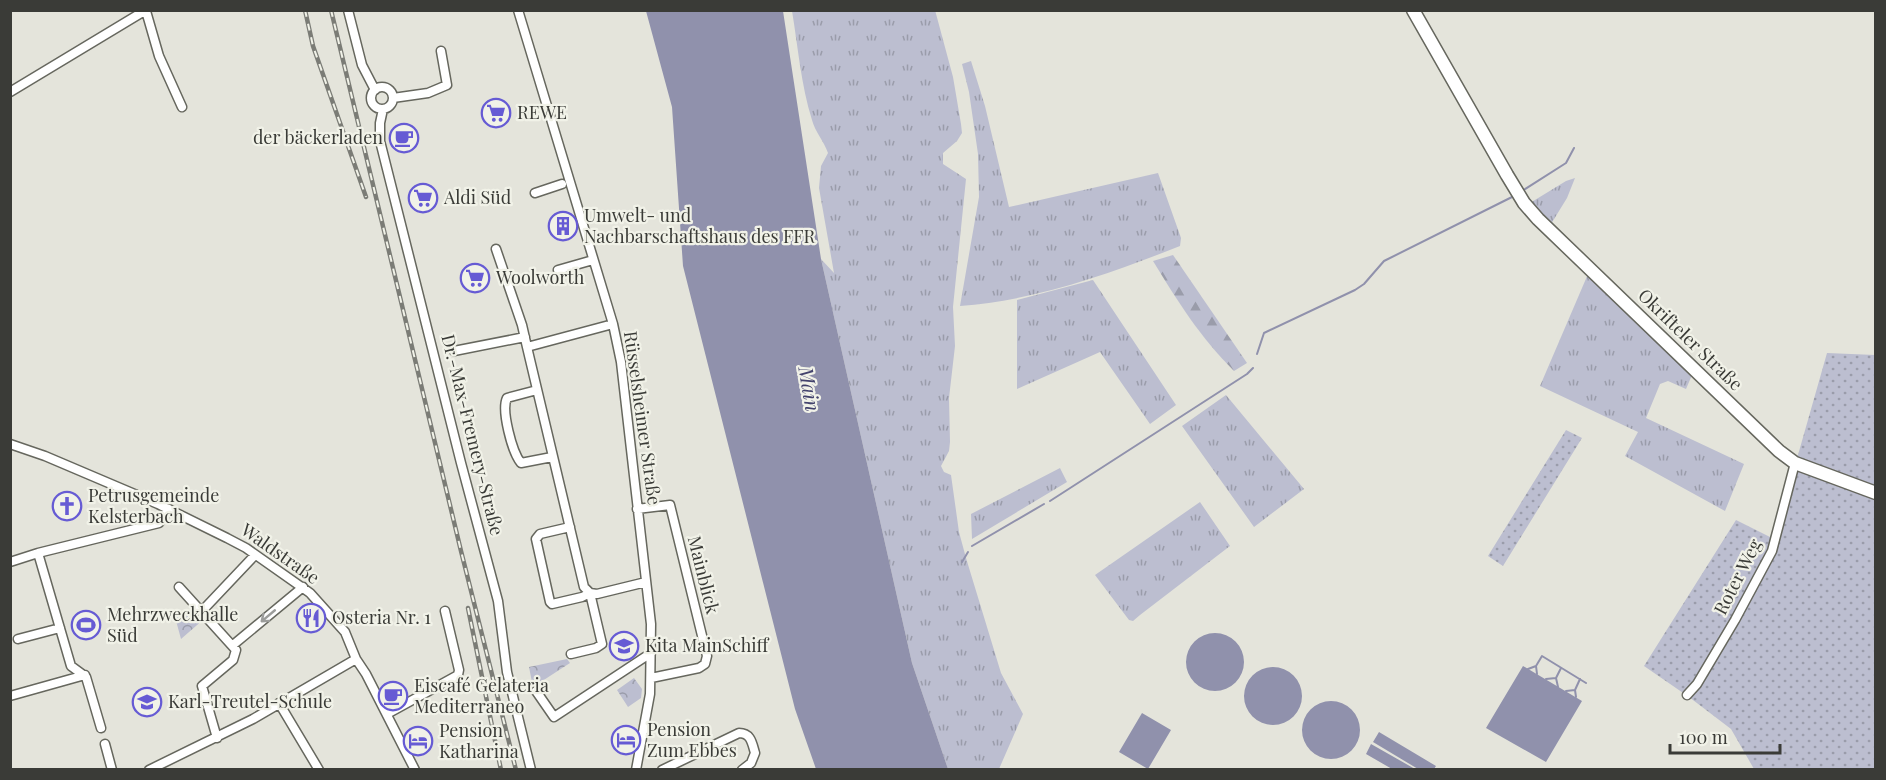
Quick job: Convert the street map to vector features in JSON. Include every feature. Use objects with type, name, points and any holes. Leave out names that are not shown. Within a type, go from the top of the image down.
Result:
[{"type":"street","points":[[348,10],[362,64],[375,90]]},
{"type":"street","name":"Rüsselsheimer Straße","points":[[518,10],[613,324],[621,362],[646,582],[651,653],[651,678],[638,769]]},
{"type":"street","name":"Okrifteler Straße","points":[[1413,10],[1507,175],[1524,203],[1538,219],[1761,434],[1795,463],[1875,493]]},
{"type":"street","points":[[10,92],[146,11],[159,56],[182,107]]},
{"type":"street","points":[[393,98],[428,93],[447,86],[441,51]]},
{"type":"street","points":[[386,88],[390,90],[393,98],[391,105],[383,109],[378,109],[372,103],[372,94],[375,90],[386,88]]},
{"type":"street","name":"Dr.-Max-Fremery-Straße","points":[[383,109],[380,141],[498,601],[507,672],[531,770]]},
{"type":"street","points":[[535,193],[562,184]]},
{"type":"street","points":[[496,249],[525,337],[584,587],[597,594],[646,582]]},
{"type":"street","points":[[558,270],[593,260]]},
{"type":"street","points":[[527,347],[613,324]]},
{"type":"street","points":[[454,351],[525,337]]},
{"type":"street","points":[[537,390],[505,400],[504,406],[510,434],[517,458],[521,463],[552,457]]},
{"type":"street","name":"Waldstraße","points":[[10,444],[45,456],[169,509],[227,538],[303,587],[345,632],[356,659],[415,770]]},
{"type":"street","name":"Roter Weg","points":[[1686,695],[1697,684],[1772,551],[1795,463]]},
{"type":"street","name":"Mainblick","points":[[637,509],[670,505],[707,652],[707,662],[699,668],[651,678]]},
{"type":"street","points":[[10,562],[159,523],[169,509]]},
{"type":"street","points":[[570,527],[540,534],[536,539],[550,602],[552,604],[582,597],[590,592]]},
{"type":"street","points":[[38,553],[71,666],[85,675],[89,683],[100,728]]},
{"type":"street","points":[[202,611],[255,555]]},
{"type":"street","points":[[179,586],[236,650],[233,660],[202,686],[217,738]]},
{"type":"street","points":[[233,645],[303,587]]},
{"type":"street","points":[[571,654],[596,648],[602,644],[590,592]]},
{"type":"street","points":[[387,714],[458,675],[459,670],[444,611]]},
{"type":"street","points":[[18,639],[60,628]]},
{"type":"street","points":[[536,691],[554,717],[651,653]]},
{"type":"street","points":[[149,770],[217,738],[356,659]]},
{"type":"street","points":[[10,696],[85,675]]},
{"type":"street","points":[[279,703],[319,770]]},
{"type":"street","points":[[662,770],[739,733],[749,735],[755,753],[751,763],[742,770]]},
{"type":"street","points":[[105,744],[112,770]]},
{"type":"green space","points":[[935,10],[953,77],[962,133],[957,141],[943,153],[943,164],[966,179],[953,307],[955,346],[949,398],[950,442],[949,451],[941,466],[944,472],[951,475],[959,532],[1001,673],[1023,714],[999,769],[948,769],[912,663],[821,259],[834,273],[819,188],[821,166],[828,153],[813,124],[808,107],[792,11]]},
{"type":"green space","points":[[971,61],[985,106],[1009,207],[1158,173],[1181,238],[1180,246],[1100,276],[1044,292],[960,306],[979,197],[978,154],[969,92],[962,64]]},
{"type":"green space","points":[[1575,178],[1567,198],[1551,224],[1530,203]]},
{"type":"green space","points":[[1173,255],[1247,363],[1234,371],[1190,319],[1153,261]]},
{"type":"green space","points":[[1588,274],[1692,375],[1686,389],[1668,381],[1660,384],[1646,418],[1744,464],[1725,511],[1625,456],[1638,432],[1540,386]]},
{"type":"green space","points":[[1093,280],[1176,405],[1150,424],[1100,352],[1017,389],[1017,300]]},
{"type":"green space","points":[[1827,353],[1875,355],[1875,769],[1754,769],[1731,729],[1644,666],[1736,520],[1770,537],[1794,469]]},
{"type":"green space","points":[[1226,395],[1304,489],[1254,527],[1182,426]]},
{"type":"green space","points":[[1566,430],[1582,438],[1503,566],[1488,556]]},
{"type":"green space","points":[[1060,468],[1067,482],[972,539],[971,514]]},
{"type":"green space","points":[[1200,502],[1230,546],[1133,621],[1129,620],[1095,575]]},
{"type":"green space","points":[[194,608],[204,619],[181,639],[175,617]]},
{"type":"green space","points":[[567,659],[570,663],[533,687],[529,667]]},
{"type":"green space","points":[[634,678],[642,689],[641,698],[628,707],[617,690]]},
{"type":"water","name":"Main","points":[[646,11],[783,11],[821,259],[912,663],[948,769],[816,769],[795,709],[683,266],[672,107]]},
{"type":"water","points":[[1215,633],[1231,638],[1239,646],[1244,662],[1239,678],[1231,686],[1215,691],[1199,686],[1191,678],[1186,662],[1191,646],[1199,638]]},
{"type":"water","points":[[1523,666],[1582,701],[1546,762],[1486,728]]},
{"type":"water","points":[[1267,667],[1279,667],[1294,675],[1302,690],[1302,702],[1294,717],[1279,725],[1267,725],[1252,717],[1244,702],[1244,690],[1252,675]]},
{"type":"water","points":[[1325,701],[1337,701],[1347,705],[1356,714],[1360,736],[1352,751],[1337,759],[1325,759],[1315,755],[1306,746],[1302,736],[1302,724],[1306,714],[1315,705]]},
{"type":"water","points":[[1142,713],[1171,730],[1148,769],[1119,752]]},
{"type":"water","points":[[1379,732],[1436,766],[1434,769],[1418,769],[1373,742]]},
{"type":"water","points":[[1371,744],[1415,769],[1392,769],[1366,754]]},
{"type":"waterway","points":[[1522,191],[1566,163],[1574,148]]},
{"type":"waterway","points":[[1257,354],[1264,333],[1355,290],[1364,284],[1384,261],[1514,196]]},
{"type":"waterway","points":[[1050,501],[1253,368]]},
{"type":"waterway","points":[[972,546],[1044,504]]},
{"type":"waterway","points":[[962,562],[968,552]]},
{"type":"waterway","points":[[1537,674],[1536,666],[1542,656],[1586,683]]},
{"type":"waterway","points":[[1528,669],[1536,666]]},
{"type":"waterway","points":[[1558,687],[1556,678],[1561,668]]},
{"type":"waterway","points":[[1546,679],[1556,678]]},
{"type":"waterway","points":[[1576,697],[1575,690],[1580,679]]},
{"type":"waterway","points":[[1566,691],[1575,690]]},
{"type":"railway","points":[[305,10],[313,46],[366,197]]},
{"type":"railway","points":[[331,10],[516,770]]},
{"type":"railway","points":[[468,608],[501,770]]},
{"type":"place","name":"REWE","points":[[496,113]]},
{"type":"place","name":"der bäckerladen","points":[[404,138]]},
{"type":"place","name":"Aldi Süd","points":[[423,198]]},
{"type":"place","name":"Umwelt- und Nachbarschaftshaus des FFR","points":[[563,226]]},
{"type":"place","name":"Woolworth","points":[[475,278]]},
{"type":"place","name":"Petrusgemeinde Kelsterbach","points":[[67,506]]},
{"type":"place","name":"Osteria Nr. 1","points":[[311,618]]},
{"type":"place","name":"Mehrzweckhalle Süd","points":[[86,625]]},
{"type":"place","name":"Kita MainSchiff","points":[[624,646]]},
{"type":"place","name":"Eiscafé Gelateria Mediterraneo","points":[[393,696]]},
{"type":"place","name":"Karl-Treutel-Schule","points":[[147,702]]},
{"type":"place","name":"Pension Zum Ebbes","points":[[626,740]]},
{"type":"place","name":"Pension Katharina","points":[[418,741]]}]
